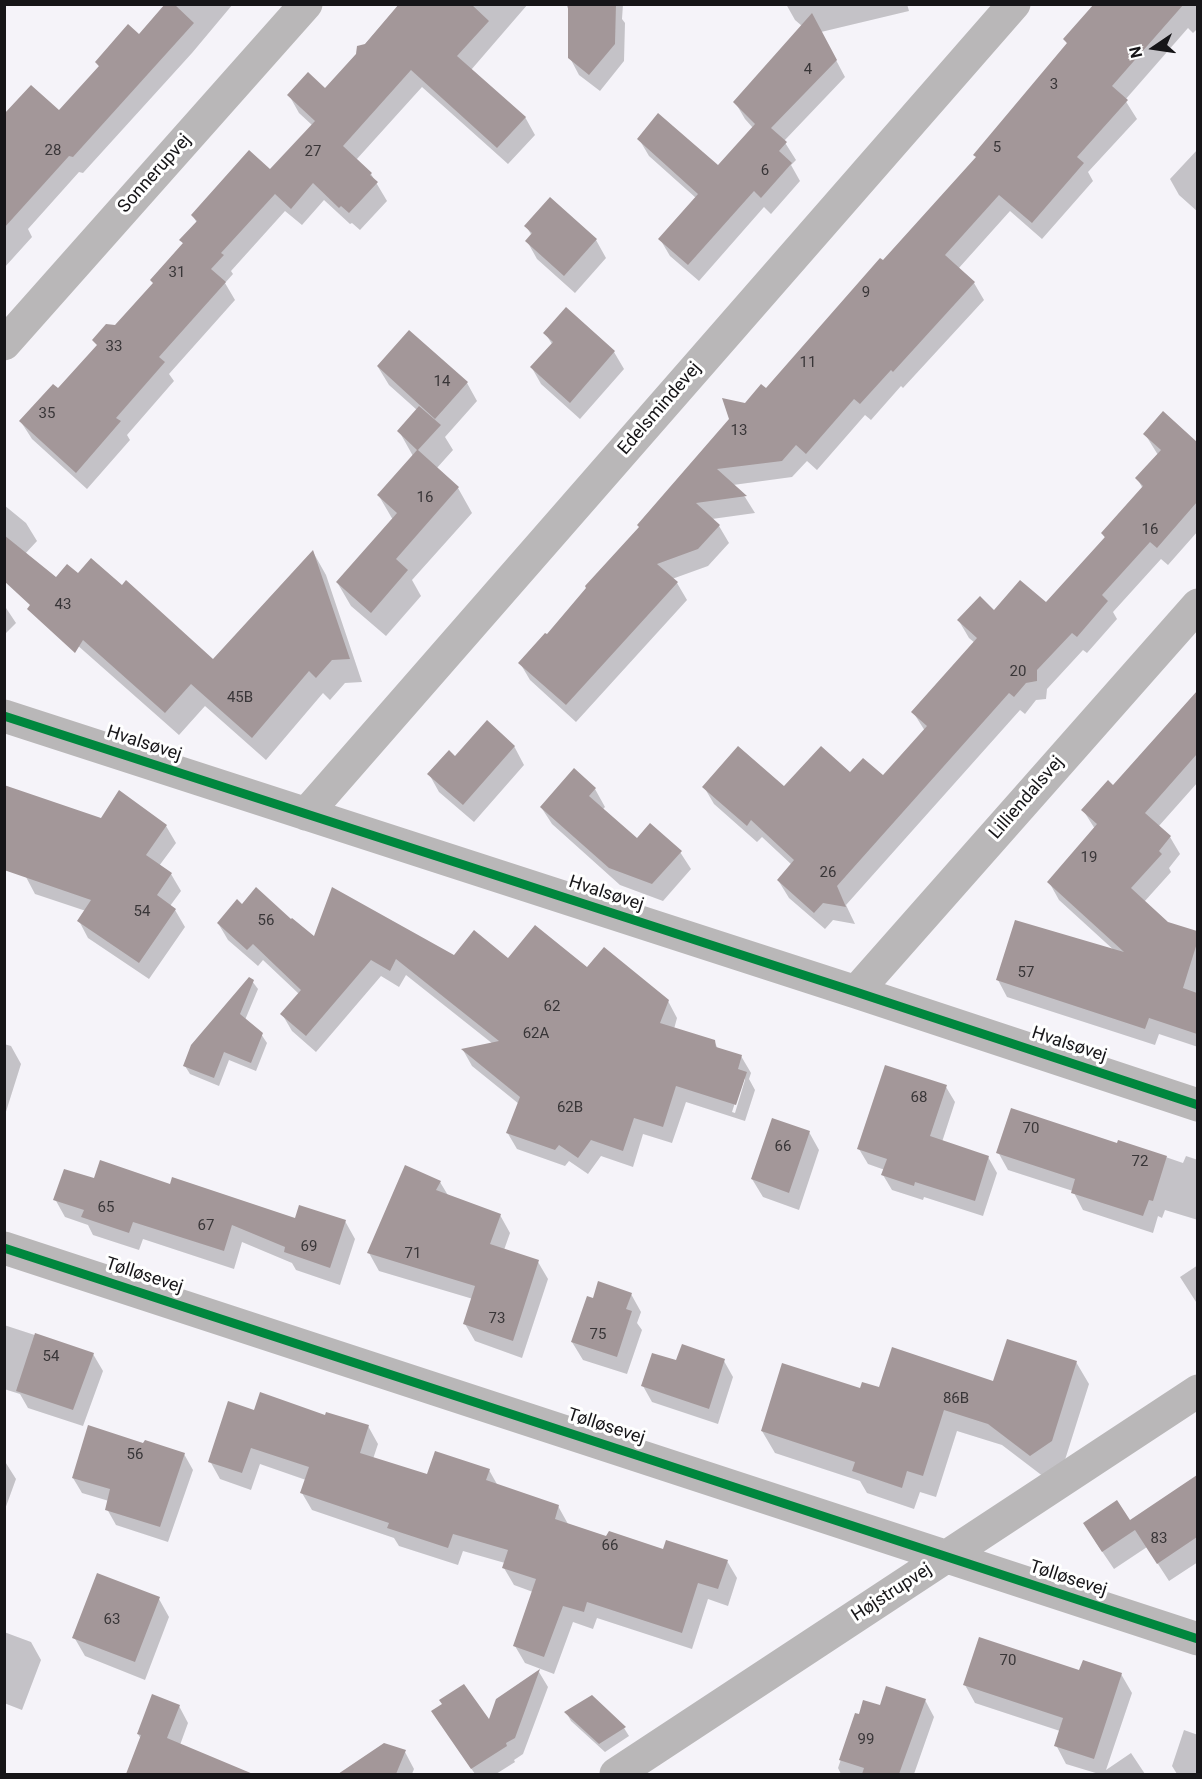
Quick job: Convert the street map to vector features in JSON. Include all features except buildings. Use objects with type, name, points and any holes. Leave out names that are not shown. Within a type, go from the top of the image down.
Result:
[{"type":"street","name":"Sonnerupvej","points":[[4,344],[306,4]]},
{"type":"street","name":"Edelsmindevej","points":[[306,814],[1014,4]]},
{"type":"street","name":"Lilliendalsvej","points":[[856,992],[1197,605]]},
{"type":"street","name":"Hvalsøvej","points":[[4,716],[1197,1105]]},
{"type":"street","name":"Tølløsevej","points":[[4,1248],[1197,1639]]},
{"type":"street","name":"Højstrupvej","points":[[616,1774],[1197,1391]]},
{"type":"cycle path","points":[[4,716],[1198,1105]]},
{"type":"cycle path","points":[[4,1248],[1198,1639]]}]
